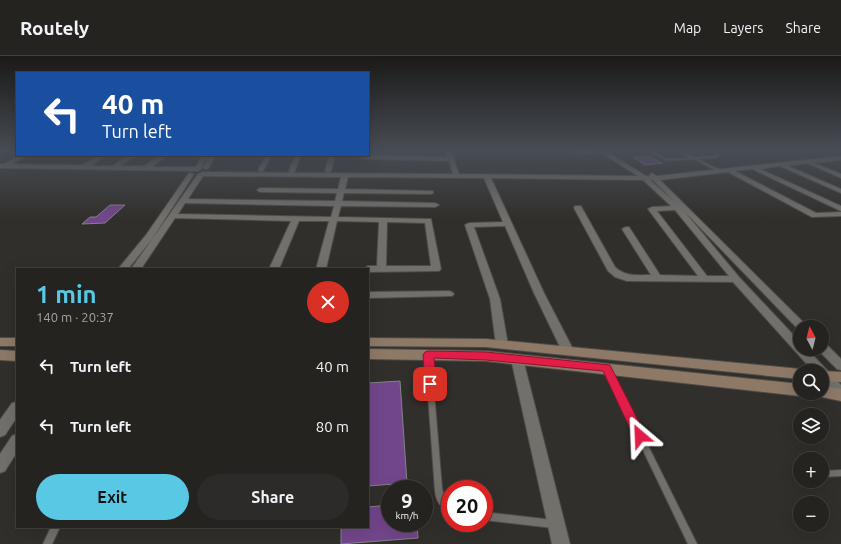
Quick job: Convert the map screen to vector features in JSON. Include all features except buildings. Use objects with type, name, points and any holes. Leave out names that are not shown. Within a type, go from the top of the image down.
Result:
[{"type":"street","points":[[137,268],[183,201],[198,173]]},
{"type":"street","points":[[124,268],[198,173]]},
{"type":"street","points":[[264,173],[345,175],[456,174],[487,177],[671,176],[711,173]]},
{"type":"street","points":[[404,173],[648,176]]},
{"type":"street","points":[[642,173],[648,176],[677,208],[736,279],[813,364]]},
{"type":"street","points":[[643,173],[795,320]]},
{"type":"street","points":[[735,173],[815,215],[841,214]]},
{"type":"street","points":[[764,173],[841,209]]},
{"type":"street","points":[[800,173],[841,191]]},
{"type":"street","points":[[321,268],[345,175]]},
{"type":"street","points":[[487,177],[539,293],[568,351]]},
{"type":"street","points":[[260,190],[431,192]]},
{"type":"street","points":[[183,201],[435,205]]},
{"type":"street","points":[[578,208],[614,273],[627,278],[736,279]]},
{"type":"street","points":[[677,208],[652,209],[704,278]]},
{"type":"street","points":[[173,216],[428,221],[436,269],[369,269]]},
{"type":"street","points":[[274,268],[296,219]]},
{"type":"street","points":[[382,269],[383,220]]},
{"type":"street","points":[[502,345],[495,299],[469,225],[508,224]]},
{"type":"street","points":[[626,229],[657,278]]},
{"type":"street","points":[[369,295],[448,294]]},
{"type":"street","points":[[0,342],[16,342]]},
{"type":"street","points":[[369,342],[463,342],[793,373]]},
{"type":"street","points":[[369,354],[486,356],[793,389]]},
{"type":"street","points":[[829,354],[841,366]]},
{"type":"street","points":[[0,355],[16,356]]},
{"type":"street","points":[[516,359],[561,544]]},
{"type":"street","points":[[829,375],[841,377]]},
{"type":"street","points":[[829,381],[841,394]]},
{"type":"street","points":[[829,393],[841,394]]},
{"type":"street","points":[[0,432],[16,408]]},
{"type":"street","points":[[0,466],[16,442]]},
{"type":"lane","points":[[428,355],[438,488],[441,499]]},
{"type":"lane","points":[[606,368],[693,544]]},
{"type":"lane","points":[[829,474],[841,473]]},
{"type":"lane","points":[[493,517],[556,525]]},
{"type":"lane","points":[[47,544],[55,528]]},
{"type":"route","points":[[430,384],[428,355],[486,356],[606,368],[640,436]]}]
